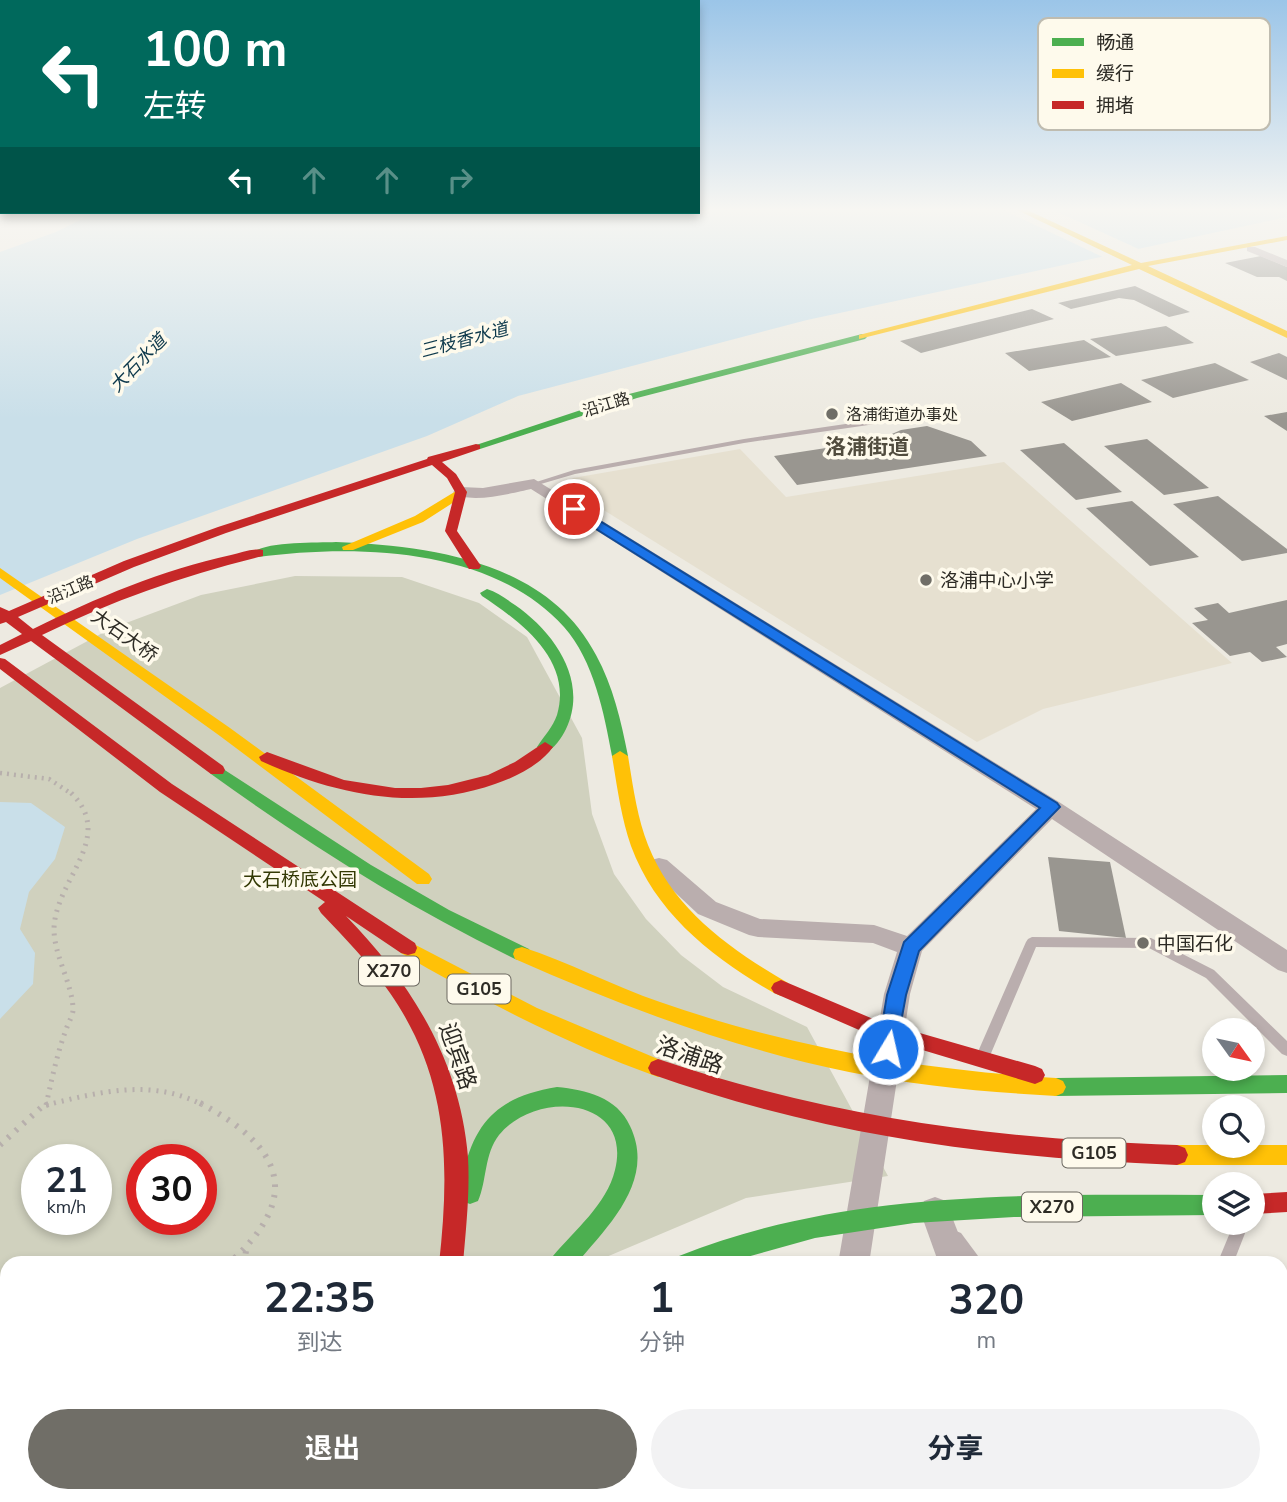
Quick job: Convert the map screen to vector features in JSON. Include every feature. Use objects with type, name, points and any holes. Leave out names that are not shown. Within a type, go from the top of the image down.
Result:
[{"type":"main road","name":"沿江路","points":[[0,620],[129,564],[432,459],[713,373],[1086,279]]},
{"type":"main road","points":[[1168,279],[1287,335]]},
{"type":"main road","points":[[1186,279],[1287,326]]},
{"type":"main road","points":[[432,459],[452,476],[461,492],[451,531],[474,566]]},
{"type":"main road","points":[[348,547],[419,519],[461,492]]},
{"type":"main road","points":[[0,651],[105,601],[208,564],[260,552],[348,547],[417,552],[474,566],[511,582],[538,598],[562,617],[587,649],[599,674],[608,705],[625,797],[638,845],[666,895],[682,915],[721,950],[776,985],[865,1024],[1074,1086]]},
{"type":"main road","points":[[137,606],[197,583],[286,565],[352,562],[417,569]]},
{"type":"main road","name":"大石大桥","points":[[0,572],[225,732]]},
{"type":"main road","points":[[225,732],[290,768],[373,793],[416,795],[451,792],[485,783],[514,771],[537,755],[559,728],[568,705],[566,674],[557,652],[533,624],[499,600],[469,585]]},
{"type":"main road","name":"洛浦路","points":[[0,611],[192,752],[372,874],[551,967],[629,1001],[700,1027],[856,1066],[909,1075],[1013,1085],[1287,1084]]},
{"type":"main road","points":[[0,673],[103,620]]},
{"type":"main road","name":"G105","points":[[0,662],[151,777]]},
{"type":"main road","points":[[225,732],[436,889]]},
{"type":"main road","name":"洛浦路","points":[[151,777],[334,903],[408,949],[518,1009],[609,1050],[694,1081],[845,1122],[902,1131],[1082,1153],[1228,1157],[1287,1155]]},
{"type":"main road","name":"迎宾路","points":[[151,777],[345,923],[366,943],[406,993],[436,1052],[450,1098],[460,1175],[457,1235],[453,1256]]},
{"type":"main road","name":"洛浦路","points":[[456,903],[551,967]]},
{"type":"main road","points":[[453,1256],[487,1135],[510,1108],[529,1098],[552,1093],[576,1096],[606,1112],[626,1139],[629,1159],[613,1197],[567,1256]]},
{"type":"main road","points":[[1265,1203],[1287,1202]]},
{"type":"main road","name":"X270","points":[[709,1256],[761,1237],[824,1223],[890,1214],[1202,1205]]},
{"type":"street","points":[[461,492],[483,493],[534,484],[1051,807],[1287,963]]},
{"type":"street","points":[[854,1256],[897,995],[911,947],[1051,807]]},
{"type":"street","points":[[638,845],[670,878],[707,908],[758,928],[874,934],[911,947]]},
{"type":"street","points":[[935,1211],[953,1256]]},
{"type":"lane","points":[[534,484],[574,472],[744,441],[934,413]]},
{"type":"lane","points":[[982,1059],[1032,942],[1151,943],[1210,974],[1287,1051]]},
{"type":"lane","points":[[935,1211],[970,1256]]},
{"type":"lane","points":[[1228,1256],[1237,1235]]},
{"type":"path","points":[[0,773],[49,779],[71,793],[86,810],[89,834],[74,874],[58,901],[54,932],[74,1010],[57,1052],[46,1105]]},
{"type":"path","points":[[0,1145],[46,1105],[118,1088],[161,1090],[192,1098],[227,1116],[269,1160],[277,1185],[269,1210],[246,1249],[238,1256]]},
{"type":"path","points":[[245,1256],[246,1249]]},
{"type":"shaded area","name":"洛浦中心小学","points":[[740,449],[786,497],[1004,462],[1232,663],[1043,709],[977,742],[565,486],[573,478]]},
{"type":"green space","name":"大石桥底公园","points":[[295,576],[402,577],[479,603],[527,637],[582,738],[592,814],[614,874],[646,919],[681,955],[723,987],[807,1027],[888,1176],[746,1198],[609,1256],[0,1256],[0,688],[110,629],[201,595]]},
{"type":"water","points":[[0,279],[998,279],[807,320],[518,396],[427,436],[137,539],[0,595]]},
{"type":"water","points":[[0,802],[31,803],[65,827],[55,859],[29,892],[20,929],[35,953],[33,984],[0,1019]]},
{"type":"building","points":[[1135,286],[1190,312],[1169,317],[1134,300],[1119,298],[1071,309],[1058,303]]},
{"type":"building","points":[[1032,309],[1054,319],[921,353],[900,341]]},
{"type":"building","points":[[1166,326],[1194,343],[1116,356],[1090,339]]},
{"type":"building","points":[[1084,340],[1111,357],[1029,371],[1005,353]]},
{"type":"building","points":[[1279,353],[1287,357],[1287,380],[1250,362]]},
{"type":"building","points":[[1215,363],[1249,380],[1173,398],[1141,380]]},
{"type":"building","points":[[1121,383],[1152,402],[1072,421],[1041,402]]},
{"type":"building","points":[[1287,412],[1287,431],[1264,416]]},
{"type":"building","points":[[927,426],[971,441],[987,456],[797,485],[774,456],[878,440],[901,430]]},
{"type":"building","points":[[1147,439],[1209,488],[1164,495],[1104,446]]},
{"type":"building","points":[[1064,443],[1122,492],[1076,500],[1020,450]]},
{"type":"building","points":[[1218,496],[1287,549],[1287,553],[1242,561],[1173,504]]},
{"type":"building","points":[[1132,501],[1199,557],[1150,566],[1086,508]]},
{"type":"building","points":[[1287,600],[1287,644],[1276,647],[1287,657],[1262,662],[1250,652],[1230,656],[1192,623],[1208,620],[1194,608],[1218,603],[1229,613]]},
{"type":"building","points":[[1048,857],[1110,862],[1126,938],[1059,931]]},
{"type":"traffic: fast","points":[[476,447],[633,396],[862,337]]},
{"type":"traffic: fast","points":[[258,553],[336,546],[379,548],[424,554],[467,564],[506,578],[541,598],[569,624],[580,639],[603,687],[620,756]]},
{"type":"traffic: fast","points":[[487,593],[528,622],[552,650],[560,666],[567,698],[564,715],[557,731],[545,747]]},
{"type":"traffic: fast","points":[[217,770],[290,821],[403,893],[522,954]]},
{"type":"traffic: fast","points":[[1056,1087],[1287,1084]]},
{"type":"traffic: fast","points":[[470,1194],[483,1143],[492,1128],[510,1111],[533,1100],[557,1096],[581,1099],[602,1107],[618,1122],[627,1142],[627,1167],[609,1207],[568,1256]]},
{"type":"traffic: fast","points":[[712,1256],[815,1227],[914,1213],[1014,1207],[1202,1205]]},
{"type":"traffic: slow","points":[[862,337],[1088,279]]},
{"type":"traffic: slow","points":[[1168,279],[1287,335]]},
{"type":"traffic: slow","points":[[348,547],[419,519],[461,492]]},
{"type":"traffic: slow","points":[[0,572],[225,732],[423,879]]},
{"type":"traffic: slow","points":[[620,756],[635,832],[655,878],[684,916],[701,933],[739,963],[781,988]]},
{"type":"traffic: slow","points":[[408,948],[530,1013],[658,1068]]},
{"type":"traffic: slow","points":[[522,954],[651,1007],[782,1048],[917,1075],[1056,1087]]},
{"type":"traffic: slow","points":[[1177,1155],[1287,1155]]},
{"type":"traffic: jam","points":[[0,620],[129,564],[222,530],[476,447]]},
{"type":"traffic: jam","points":[[432,459],[452,476],[461,492],[451,531],[474,566]]},
{"type":"traffic: jam","points":[[0,651],[126,592],[191,569],[258,553]]},
{"type":"traffic: jam","points":[[0,611],[217,770]]},
{"type":"traffic: jam","points":[[0,662],[166,788],[408,948]]},
{"type":"traffic: jam","points":[[267,757],[317,778],[343,785],[421,794],[448,791],[494,779],[521,766],[545,747]]},
{"type":"traffic: jam","points":[[327,908],[366,948],[397,987],[422,1027],[440,1068],[451,1112],[457,1158],[457,1209],[452,1256]]},
{"type":"traffic: jam","points":[[781,988],[873,1028],[1035,1075]]},
{"type":"traffic: jam","points":[[658,1068],[784,1107],[913,1133],[1045,1148],[1177,1155]]},
{"type":"traffic: jam","points":[[1265,1203],[1287,1202]]},
{"type":"place","name":"洛浦街道办事处","points":[[832,414]]},
{"type":"place","name":"洛浦中心小学","points":[[926,580]]},
{"type":"place","name":"中国石化","points":[[1143,943]]},
{"type":"district","name":"洛浦街道","points":[[867,447]]},
{"type":"route","points":[[574,509],[1051,807],[911,947],[897,995],[888,1049]]},
{"type":"water label","name":"三枝香水道","points":[[464,340]]},
{"type":"water label","name":"大石水道","points":[[138,363]]}]
